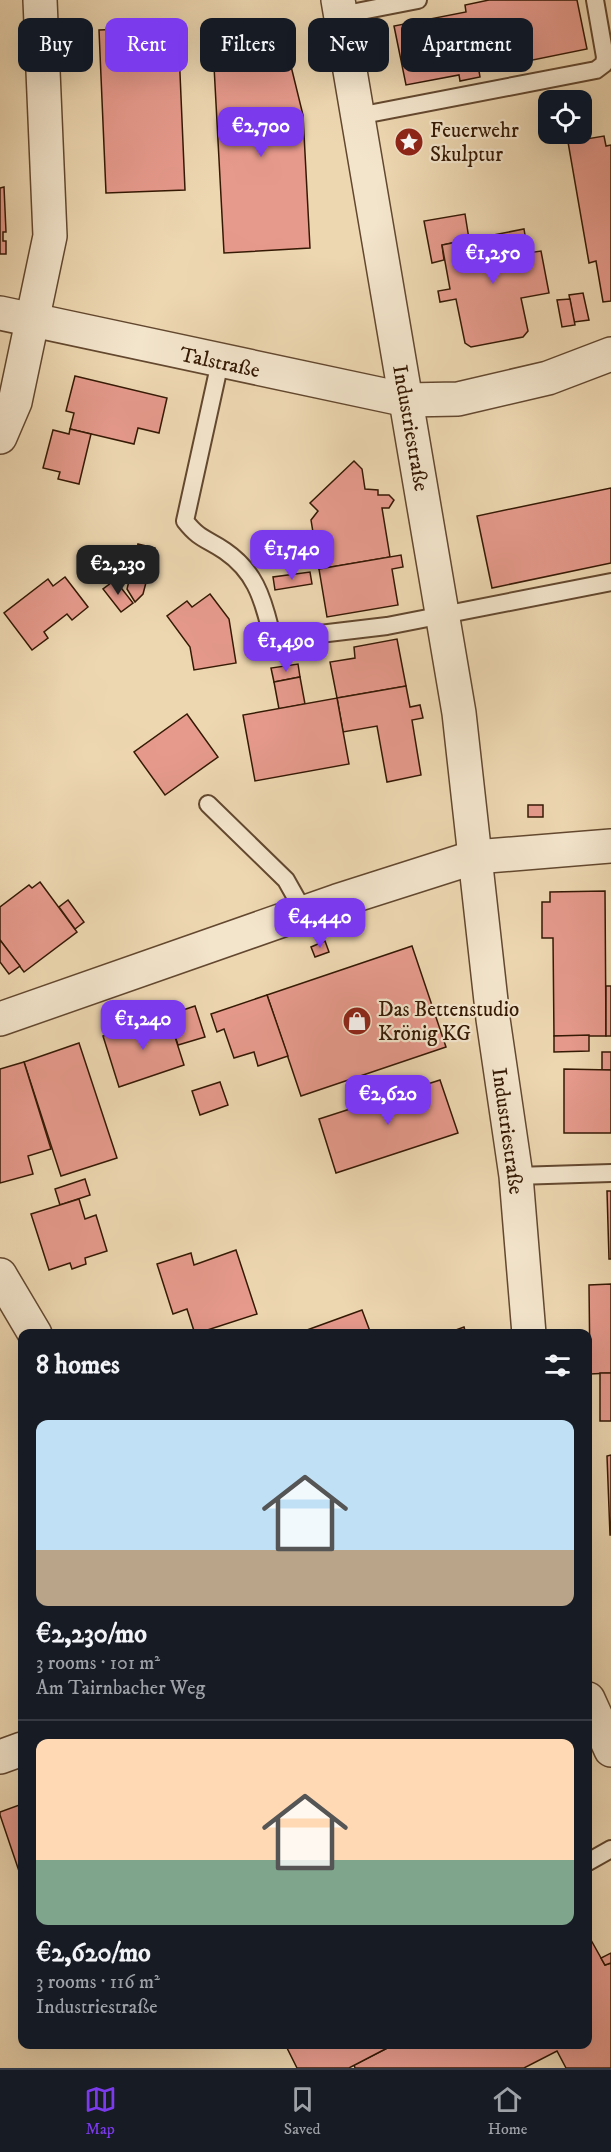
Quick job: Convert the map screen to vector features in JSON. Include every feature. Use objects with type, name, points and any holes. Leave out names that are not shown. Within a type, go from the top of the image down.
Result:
[{"type":"street","points":[[0,437],[15,402],[50,236],[40,0]]},
{"type":"street","name":"Industriestraße","points":[[340,7],[459,713],[493,1019],[516,1176],[530,1329]]},
{"type":"street","name":"Talstraße","points":[[0,313],[220,362],[407,400],[469,397],[548,378],[611,354]]},
{"type":"street","points":[[0,1019],[304,912],[475,857],[611,846]]},
{"type":"street","points":[[0,1275],[32,1329]]},
{"type":"street","points":[[592,1708],[611,1750]]},
{"type":"street","points":[[0,1757],[18,1750]]},
{"type":"lane","points":[[340,7],[418,0]]},
{"type":"lane","points":[[358,116],[596,70],[604,64],[605,57],[595,0]]},
{"type":"lane","points":[[220,362],[185,521],[197,537],[225,551],[251,574],[262,597],[270,628],[286,638],[387,626],[611,582]]},
{"type":"lane","points":[[208,804],[286,880],[304,912]]},
{"type":"lane","points":[[516,1176],[611,1173]]},
{"type":"lane","points":[[592,1860],[611,1849]]},
{"type":"building","points":[[489,0],[577,0],[587,49],[533,60],[533,18],[435,18],[466,12],[465,5]]},
{"type":"building","points":[[401,25],[401,60],[394,26]]},
{"type":"building","points":[[99,30],[105,30],[105,72],[180,72],[185,190],[106,193]]},
{"type":"building","points":[[214,72],[292,72],[303,115],[310,248],[224,253]]},
{"type":"building","points":[[403,72],[479,72],[480,77],[460,81],[459,75],[406,85]]},
{"type":"building","points":[[604,136],[606,146],[611,145],[611,301],[603,302],[596,261],[589,263],[568,144],[592,144],[592,138]]},
{"type":"building","points":[[4,187],[6,232],[3,232],[3,241],[6,241],[6,254],[0,254],[0,188]]},
{"type":"building","points":[[465,214],[469,239],[442,245],[444,260],[432,263],[424,221]]},
{"type":"building","points":[[524,229],[528,253],[541,251],[549,293],[521,298],[528,331],[523,337],[471,347],[465,343],[456,299],[440,302],[438,291],[450,289],[442,245]]},
{"type":"building","points":[[583,293],[589,320],[574,322],[569,295]]},
{"type":"building","points":[[570,299],[575,325],[562,327],[557,300]]},
{"type":"building","points":[[75,376],[167,398],[159,433],[138,428],[134,444],[70,429],[74,413],[66,411]]},
{"type":"building","points":[[70,429],[91,434],[79,484],[58,479],[60,472],[43,468],[53,430],[69,434]]},
{"type":"building","points":[[354,461],[362,469],[365,489],[378,490],[378,495],[389,495],[394,500],[389,508],[382,508],[390,557],[319,569],[311,520],[318,511],[310,503]]},
{"type":"building","points":[[611,488],[611,563],[492,588],[477,516]]},
{"type":"building","points":[[138,544],[155,548],[143,594],[135,602],[127,589]]},
{"type":"building","points":[[401,555],[403,567],[392,569],[398,605],[327,617],[319,569]]},
{"type":"building","points":[[310,572],[312,584],[275,590],[273,577]]},
{"type":"building","points":[[65,577],[88,607],[72,620],[67,614],[44,632],[48,638],[32,650],[4,613],[48,579],[53,586]]},
{"type":"building","points":[[115,580],[133,603],[121,612],[103,589]]},
{"type":"building","points":[[210,594],[229,619],[236,663],[194,670],[190,647],[167,616],[187,601],[192,607]]},
{"type":"building","points":[[397,639],[406,686],[337,698],[330,662],[355,658],[354,647]]},
{"type":"building","points":[[298,664],[300,677],[274,682],[271,668]]},
{"type":"building","points":[[300,677],[305,704],[279,709],[274,682]]},
{"type":"building","points":[[406,686],[410,707],[420,705],[423,718],[412,720],[421,775],[387,782],[377,726],[343,732],[337,698]]},
{"type":"building","points":[[337,698],[349,764],[255,781],[243,715]]},
{"type":"building","points":[[187,714],[218,757],[165,795],[134,752]]},
{"type":"building","points":[[528,805],[543,805],[543,817],[528,817]]},
{"type":"building","points":[[40,882],[77,932],[24,972],[0,940],[0,907],[29,885],[32,888]]},
{"type":"building","points":[[605,891],[606,1036],[554,1036],[553,938],[542,938],[542,902],[550,902],[550,892]]},
{"type":"building","points":[[68,900],[84,922],[75,929],[59,907]]},
{"type":"building","points":[[0,940],[20,966],[9,974],[0,962]]},
{"type":"building","points":[[325,941],[329,952],[315,957],[311,947]]},
{"type":"building","name":"Das Bettenstudio Krönig KG","points":[[412,946],[446,1047],[301,1096],[267,995]]},
{"type":"building","points":[[606,986],[611,986],[611,1036],[606,1036]]},
{"type":"building","points":[[267,995],[288,1056],[258,1066],[254,1052],[234,1058],[224,1029],[217,1032],[211,1014]]},
{"type":"building","points":[[195,1006],[205,1037],[178,1045],[168,1015]]},
{"type":"building","points":[[168,1015],[184,1065],[119,1087],[103,1036]]},
{"type":"building","points":[[589,1035],[589,1051],[554,1052],[554,1036]]},
{"type":"building","points":[[79,1043],[117,1158],[61,1176],[24,1062]]},
{"type":"building","points":[[602,1052],[611,1052],[611,1070],[602,1070]]},
{"type":"building","points":[[24,1062],[51,1149],[28,1156],[33,1174],[0,1183],[0,1069]]},
{"type":"building","points":[[564,1069],[611,1070],[611,1133],[564,1133]]},
{"type":"building","points":[[440,1080],[458,1133],[336,1173],[319,1119]]},
{"type":"building","points":[[220,1082],[228,1105],[200,1115],[192,1091]]},
{"type":"building","points":[[85,1179],[90,1195],[60,1205],[55,1189]]},
{"type":"building","points":[[607,1191],[611,1191],[611,1259],[609,1259]]},
{"type":"building","points":[[79,1199],[85,1219],[96,1215],[107,1251],[85,1258],[86,1264],[72,1269],[70,1263],[49,1270],[31,1214]]},
{"type":"building","points":[[236,1250],[257,1314],[210,1329],[193,1329],[187,1309],[173,1314],[157,1264],[191,1253],[194,1265]]},
{"type":"building","points":[[611,1284],[611,1373],[592,1374],[589,1285]]},
{"type":"building","points":[[362,1310],[369,1329],[310,1329]]},
{"type":"building","points":[[600,1373],[611,1373],[611,1421],[600,1421]]},
{"type":"building","points":[[611,1455],[611,1535],[610,1535],[607,1456]]},
{"type":"building","points":[[18,1805],[18,1868],[0,1815],[0,1812]]},
{"type":"building","points":[[592,1942],[605,1965],[611,1963],[611,2068],[566,2068],[557,2051],[524,2068],[355,2068],[354,2065],[385,2049],[592,2049]]},
{"type":"building","points":[[611,1953],[611,1963],[605,1965],[601,1958]]},
{"type":"building","points":[[288,2049],[385,2049],[349,2068],[297,2068]]},
{"type":"place","name":"Feuerwehr Skulptur","points":[[409,142]]},
{"type":"place","name":"Das Bettenstudio Krönig KG","points":[[357,1021]]}]
